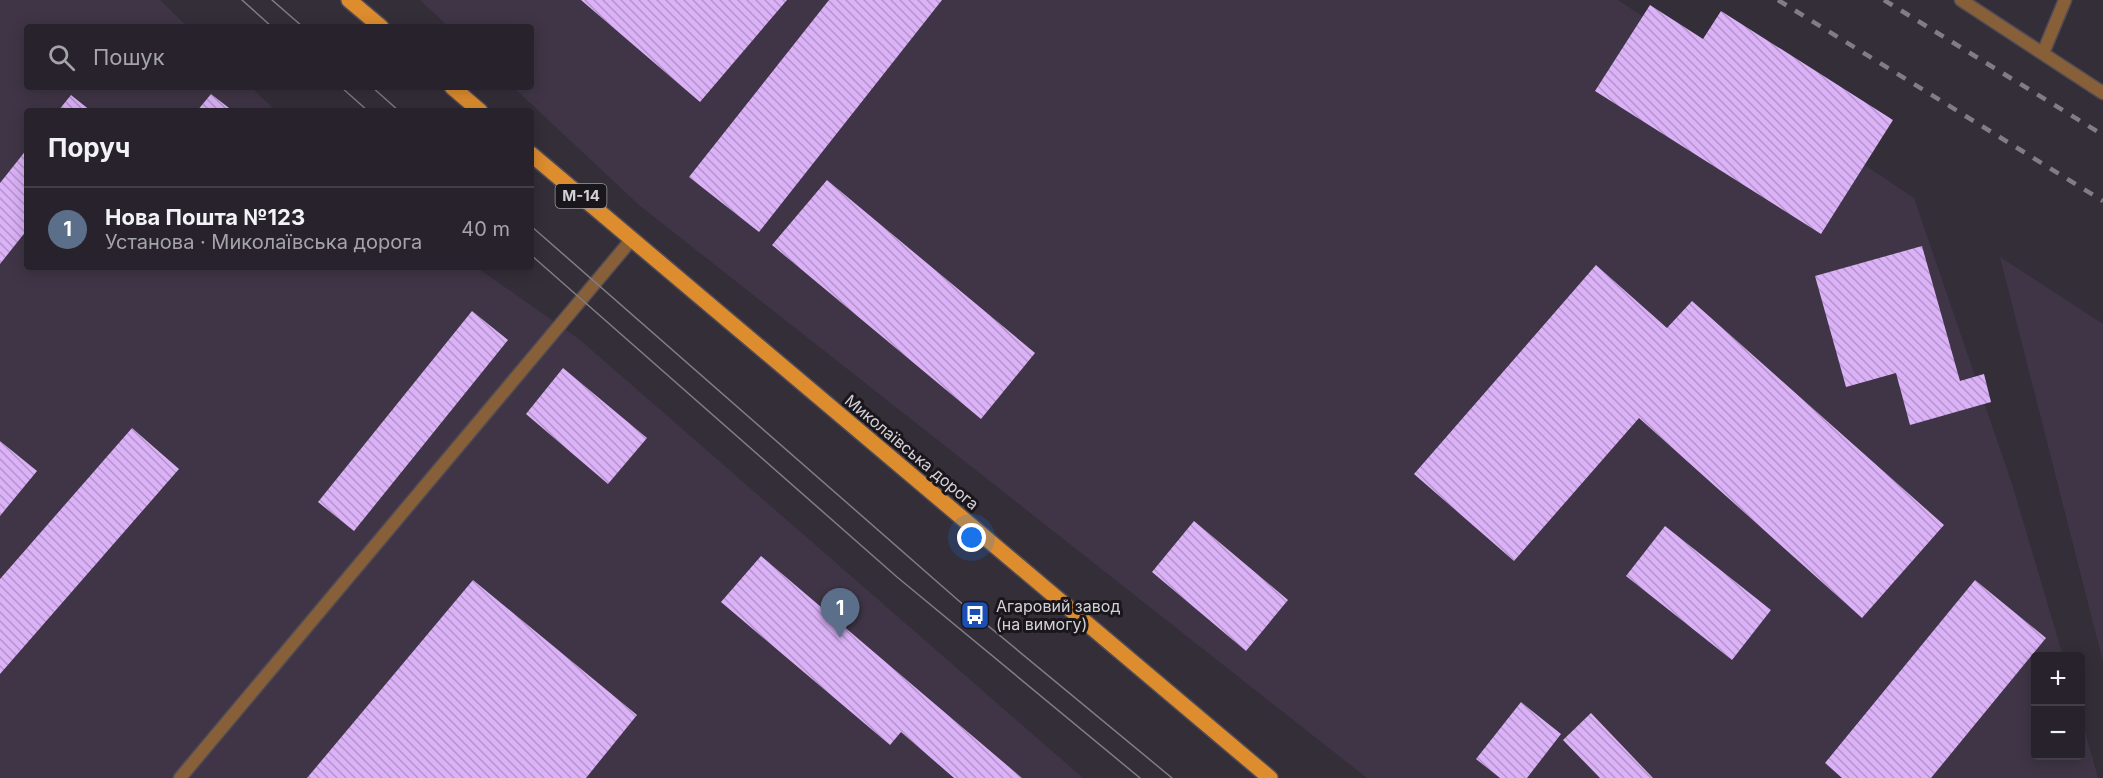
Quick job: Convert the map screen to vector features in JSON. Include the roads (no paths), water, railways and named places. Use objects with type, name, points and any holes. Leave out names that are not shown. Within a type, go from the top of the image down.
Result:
[{"type":"main road","points":[[349,0],[377,24]]},
{"type":"main road","points":[[456,90],[476,108]]},
{"type":"main road","name":"Миколаївська дорога","points":[[534,157],[1270,778]]},
{"type":"street","points":[[1961,0],[2103,93]]},
{"type":"street","points":[[2043,53],[2066,0]]},
{"type":"street","points":[[180,778],[632,239]]},
{"type":"tram line","points":[[242,0],[269,24]]},
{"type":"tram line","points":[[272,0],[300,24]]},
{"type":"tram line","points":[[344,90],[365,108]]},
{"type":"tram line","points":[[375,90],[396,108]]},
{"type":"tram line","points":[[534,229],[975,615],[1172,778]]},
{"type":"tram line","points":[[534,258],[897,577],[1140,778]]},
{"type":"railway","points":[[1778,0],[2103,201]]},
{"type":"railway","points":[[1884,0],[2103,135]]},
{"type":"place","name":"Агаровий завод (на вимогу)","points":[[975,615]]},
{"type":"place","name":"Нова Пошта №123","points":[[840,638]]}]
